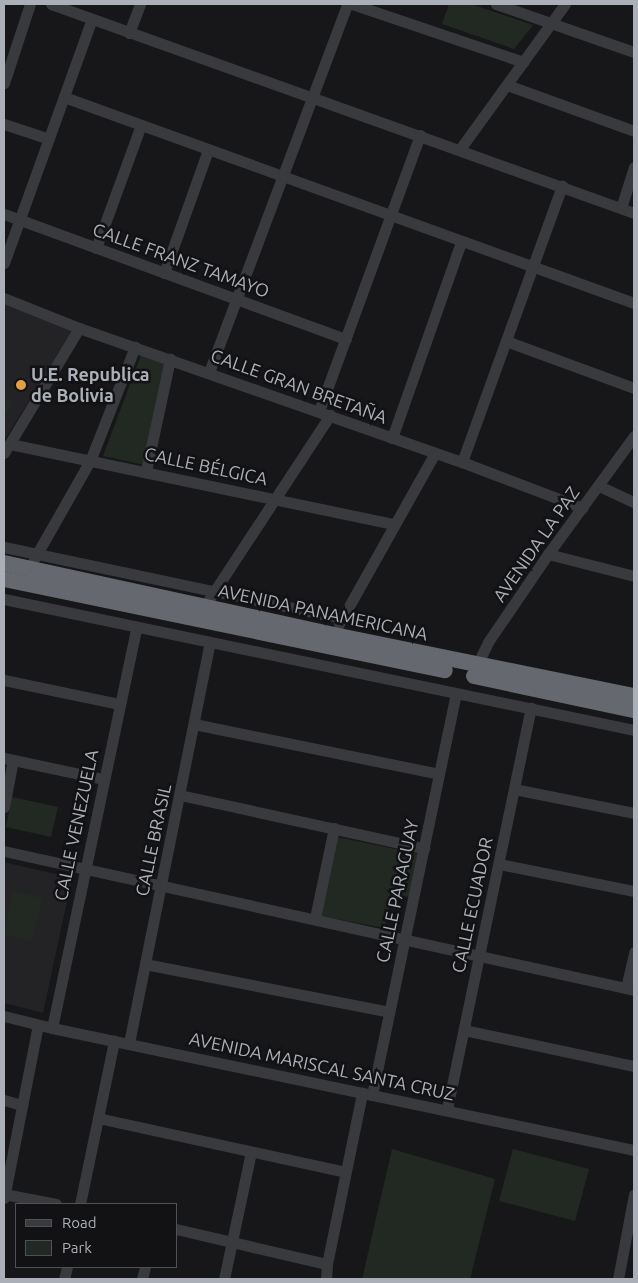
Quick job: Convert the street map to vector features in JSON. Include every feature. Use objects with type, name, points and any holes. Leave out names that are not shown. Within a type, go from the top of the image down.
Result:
[{"type":"highway","name":"AVENIDA PANAMERICANA","points":[[4,563],[33,561],[204,607],[334,635],[634,710]]},
{"type":"highway","name":"AVENIDA PANAMERICANA","points":[[4,579],[474,670],[634,696]]},
{"type":"street","points":[[4,83],[30,4]]},
{"type":"street","points":[[51,4],[460,149],[634,213]]},
{"type":"street","points":[[129,33],[140,4]]},
{"type":"street","points":[[209,372],[281,176],[348,4]]},
{"type":"street","points":[[352,4],[523,62]]},
{"type":"street","points":[[496,4],[634,52]]},
{"type":"street","points":[[460,149],[565,4]]},
{"type":"street","points":[[4,263],[92,19]]},
{"type":"street","points":[[506,85],[634,132]]},
{"type":"street","points":[[64,97],[634,303]]},
{"type":"street","points":[[4,124],[49,139]]},
{"type":"street","points":[[96,248],[141,125]]},
{"type":"street","points":[[204,607],[274,498],[324,413],[346,339],[420,135]]},
{"type":"street","points":[[164,273],[208,150]]},
{"type":"street","points":[[621,208],[634,167]]},
{"type":"street","points":[[462,462],[562,186]]},
{"type":"street","name":"CALLE FRANZ TAMAYO","points":[[4,214],[346,339]]},
{"type":"street","points":[[392,438],[461,242]]},
{"type":"street","name":"CALLE GRAN BRETAÑA","points":[[4,298],[79,328],[462,462],[583,508]]},
{"type":"street","points":[[7,448],[79,328]]},
{"type":"street","points":[[506,341],[634,388]]},
{"type":"street","points":[[33,561],[90,461],[135,347]]},
{"type":"street","points":[[146,472],[170,359]]},
{"type":"street","name":"AVENIDA LA PAZ","points":[[474,670],[488,642],[548,554],[634,436]]},
{"type":"street","name":"CALLE BÉLGICA","points":[[7,448],[90,461],[394,524]]},
{"type":"street","points":[[334,635],[435,453]]},
{"type":"street","points":[[599,486],[634,502]]},
{"type":"street","points":[[4,547],[33,561],[214,592],[342,618]]},
{"type":"street","points":[[548,554],[634,576]]},
{"type":"street","points":[[4,600],[634,730]]},
{"type":"street","name":"CALLE VENEZUELA","points":[[52,1028],[136,628]]},
{"type":"street","name":"CALLE BRASIL","points":[[128,1043],[162,886],[210,643]]},
{"type":"street","points":[[4,680],[119,704]]},
{"type":"street","name":"CALLE PARAGUAY","points":[[326,1279],[327,1264],[345,1172],[389,1012],[456,694]]},
{"type":"street","name":"CALLE ECUADOR","points":[[448,1109],[531,708]]},
{"type":"street","points":[[194,724],[439,774]]},
{"type":"street","points":[[4,807],[8,759],[104,779]]},
{"type":"street","points":[[514,789],[634,813]]},
{"type":"street","points":[[180,796],[424,848]]},
{"type":"street","points":[[314,918],[334,828]]},
{"type":"street","points":[[4,851],[630,989],[634,952]]},
{"type":"street","points":[[499,864],[634,891]]},
{"type":"street","points":[[145,964],[389,1012]]},
{"type":"street","name":"AVENIDA MARISCAL SANTA CRUZ","points":[[4,1016],[52,1028],[367,1094],[448,1109],[634,1150]]},
{"type":"street","points":[[38,1025],[4,1195],[50,1203]]},
{"type":"street","points":[[464,1030],[634,1066]]},
{"type":"street","points":[[80,1203],[114,1041]]},
{"type":"street","points":[[4,1100],[22,1105]]},
{"type":"street","points":[[98,1118],[345,1172]]},
{"type":"street","points":[[224,1279],[252,1152]]},
{"type":"street","points":[[618,1279],[634,1194]]},
{"type":"street","points":[[178,1229],[327,1264]]},
{"type":"shaded area","name":"U.E. Republica de Bolivia","points":[[4,304],[73,330],[4,441]]},
{"type":"shaded area","points":[[4,862],[72,878],[43,1013],[4,1003]]},
{"type":"green space","points":[[449,4],[471,4],[533,25],[514,49],[442,24]]},
{"type":"green space","points":[[141,355],[166,364],[145,465],[103,456]]},
{"type":"green space","points":[[4,396],[13,403],[4,417]]},
{"type":"green space","points":[[12,797],[58,807],[51,837],[6,827]]},
{"type":"green space","points":[[337,837],[419,854],[409,897],[391,894],[385,928],[320,916]]},
{"type":"green space","points":[[13,891],[43,898],[32,941],[4,934]]},
{"type":"green space","points":[[392,1149],[495,1179],[470,1279],[362,1279]]},
{"type":"green space","points":[[513,1149],[589,1169],[575,1221],[499,1201]]},
{"type":"place","name":"U.E. Republica de Bolivia","points":[[21,385]]}]
